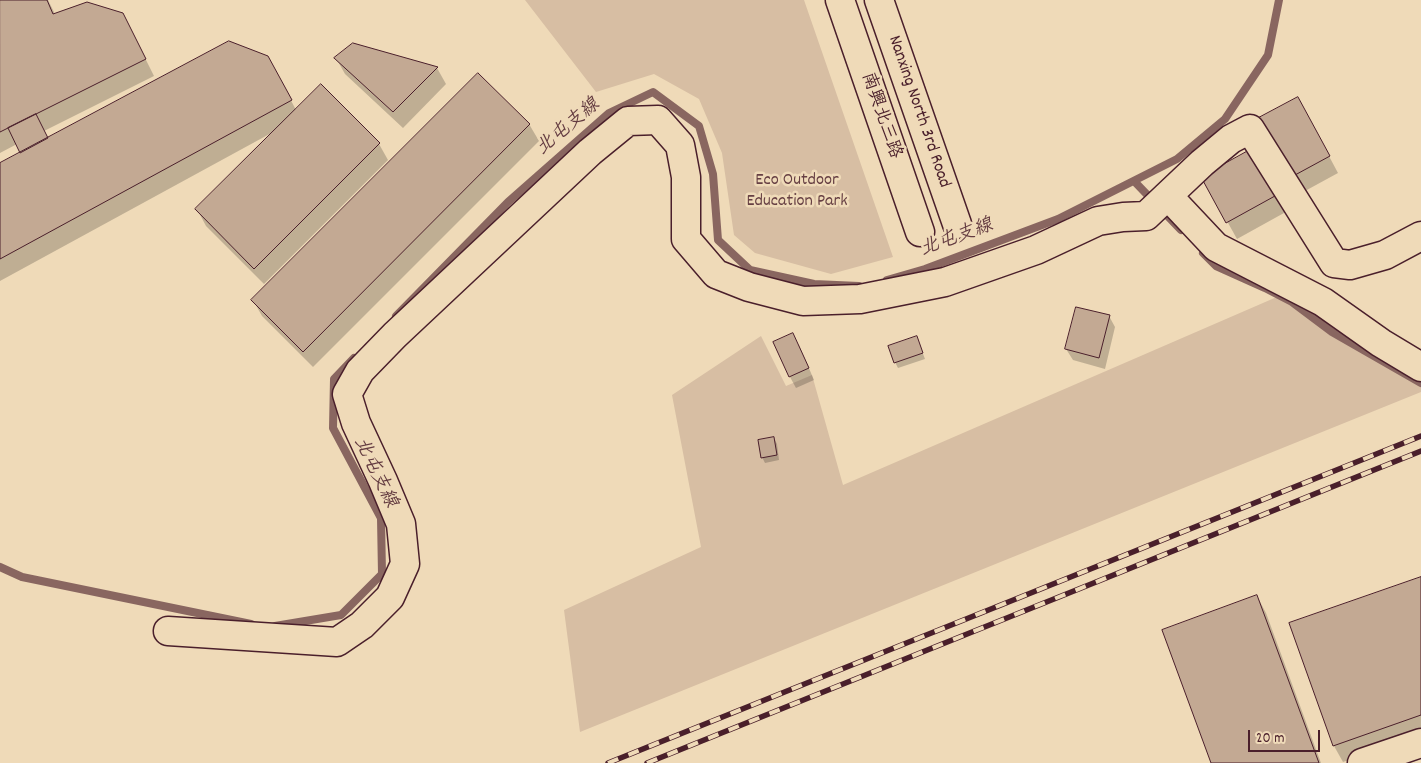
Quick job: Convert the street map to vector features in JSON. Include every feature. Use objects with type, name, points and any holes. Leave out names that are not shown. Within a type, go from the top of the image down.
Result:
[{"type":"street","name":"南興北三路","points":[[840,0],[920,232]]},
{"type":"street","name":"Nanxing North 3rd Road","points":[[879,0],[956,224]]},
{"type":"street","points":[[168,630],[336,642],[362,625],[390,597],[405,564],[401,524],[356,423],[347,394],[360,371],[395,335],[590,152],[628,121],[658,120],[680,145],[686,177],[686,239],[716,274],[749,287],[804,301],[860,299],[945,282],[1036,250],[1098,221],[1146,216],[1202,163],[1231,139],[1250,130],[1334,263],[1350,265],[1385,255],[1421,236]]},
{"type":"street","points":[[1168,196],[1216,247],[1323,302],[1381,343],[1421,367]]},
{"type":"street","points":[[1362,763],[1421,743]]},
{"type":"green space","name":"Eco Outdoor Education Park","points":[[525,0],[804,0],[893,257],[831,274],[755,253],[734,235],[722,153],[699,99],[654,74],[596,92]]},
{"type":"green space","points":[[1286,293],[1421,387],[1421,392],[580,732],[564,610],[701,547],[672,395],[761,336],[786,386],[812,375],[843,485]]},
{"type":"building","points":[[0,0],[47,0],[53,14],[87,2],[123,13],[146,59],[0,132]]},
{"type":"building","points":[[229,41],[268,56],[292,100],[0,259],[0,163]]},
{"type":"building","points":[[353,43],[438,67],[393,112],[334,58]]},
{"type":"building","points":[[478,73],[530,124],[303,352],[251,300]]},
{"type":"building","points":[[321,84],[380,143],[254,269],[195,209]]},
{"type":"building","points":[[1298,97],[1330,156],[1284,181],[1251,122]]},
{"type":"building","points":[[36,114],[48,138],[20,153],[8,128]]},
{"type":"building","points":[[1259,145],[1284,191],[1226,223],[1201,177]]},
{"type":"building","points":[[1076,307],[1110,315],[1099,358],[1065,349]]},
{"type":"building","points":[[793,333],[809,368],[789,377],[773,342]]},
{"type":"building","points":[[917,336],[923,353],[894,363],[888,346]]},
{"type":"building","points":[[774,437],[777,455],[761,458],[758,440]]},
{"type":"building","points":[[1421,577],[1421,715],[1333,746],[1289,623]]},
{"type":"building","points":[[1257,595],[1319,763],[1211,763],[1162,630]]},
{"type":"waterway","name":"北屯支線","points":[[887,280],[925,269],[1058,219],[1177,159],[1225,119],[1268,55],[1279,0]]},
{"type":"waterway","name":"北屯支線","points":[[396,316],[508,202],[609,113],[653,92],[699,126],[713,174],[718,240],[750,270],[814,284],[859,286]]},
{"type":"waterway","points":[[1134,181],[1181,230]]},
{"type":"waterway","points":[[1203,253],[1216,266],[1292,302],[1332,332],[1421,383]]},
{"type":"waterway","name":"北屯支線","points":[[275,626],[341,615],[382,574],[381,518],[333,428],[334,379],[354,358]]},
{"type":"waterway","name":"北屯支線","points":[[0,567],[22,577],[251,624]]},
{"type":"railway","points":[[608,763],[1421,436]]},
{"type":"railway","points":[[647,763],[1421,451]]}]
